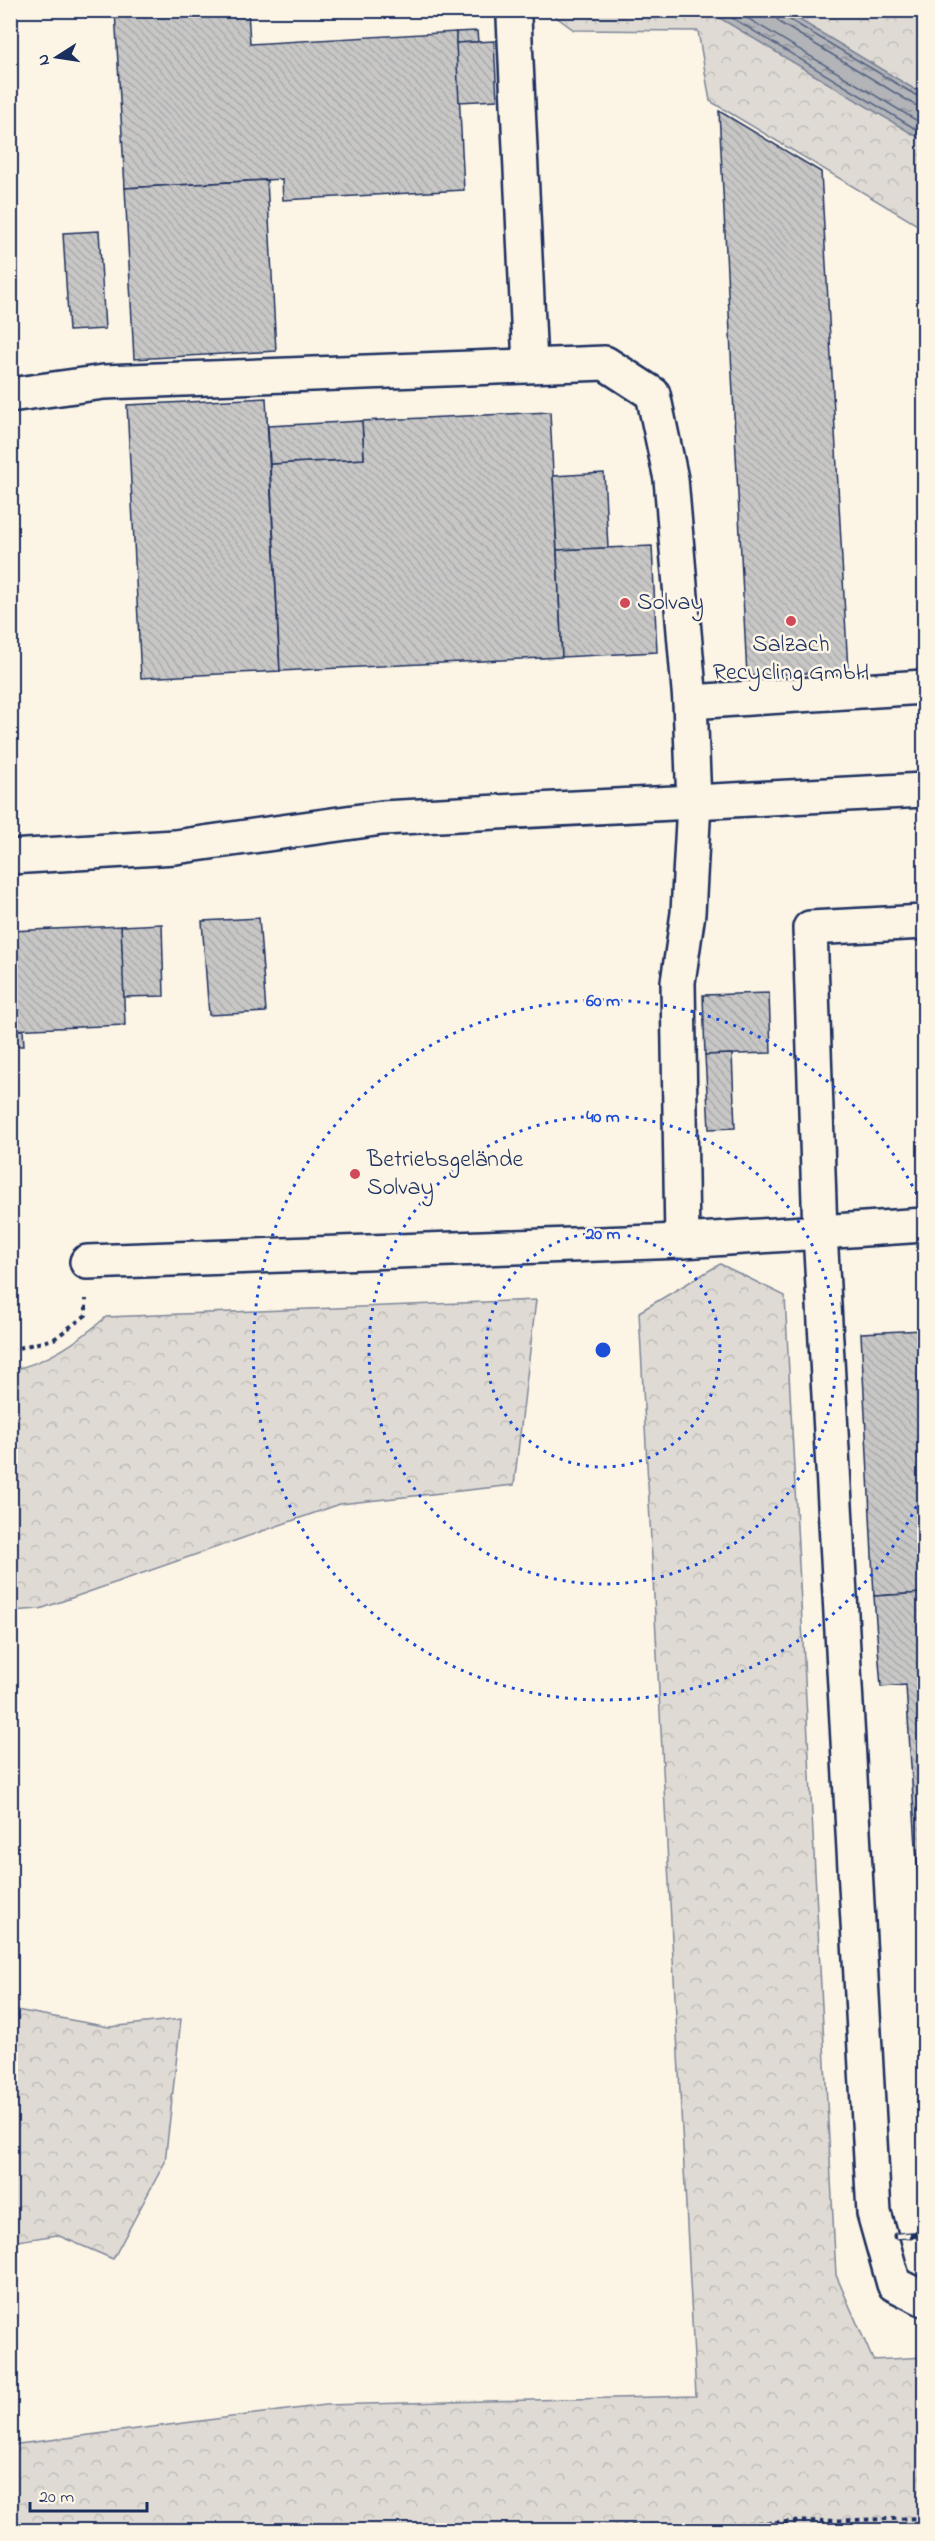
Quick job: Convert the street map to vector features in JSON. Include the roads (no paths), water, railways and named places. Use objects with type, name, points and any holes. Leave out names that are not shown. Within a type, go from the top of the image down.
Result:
[{"type":"lane","points":[[514,18],[530,365]]},
{"type":"lane","points":[[10,395],[104,382],[605,363],[653,394],[671,479],[690,702],[694,803],[688,913],[678,982],[682,1241]]},
{"type":"lane","points":[[690,702],[924,687]]},
{"type":"lane","points":[[10,856],[175,847],[382,818],[924,790]]},
{"type":"lane","points":[[924,922],[810,928],[820,1232],[874,2213],[894,2284],[924,2299]]},
{"type":"lane","points":[[87,1262],[682,1241],[924,1225]]},
{"type":"water","points":[[708,11],[785,11],[924,95],[924,141]]},
{"type":"railway","points":[[896,2236],[924,2234]]},
{"type":"place","name":"Solvay","points":[[625,603]]},
{"type":"place","name":"Salzach Recycling GmbH","points":[[791,621]]},
{"type":"place","name":"Betriebsgelände Solvay","points":[[355,1174]]}]
